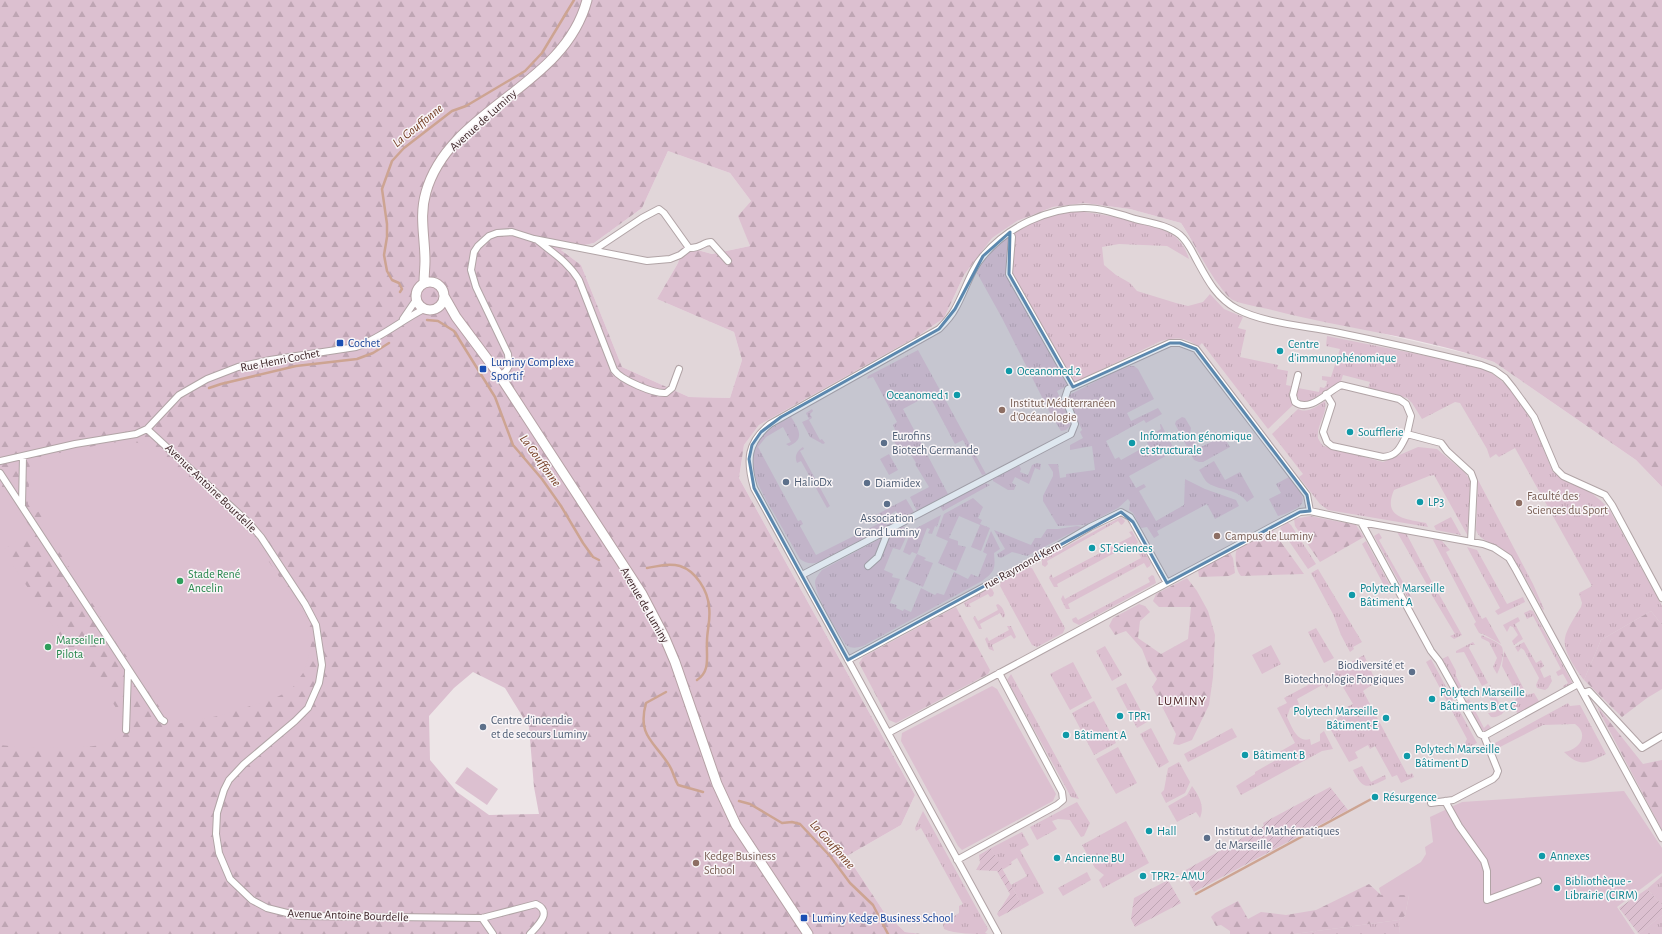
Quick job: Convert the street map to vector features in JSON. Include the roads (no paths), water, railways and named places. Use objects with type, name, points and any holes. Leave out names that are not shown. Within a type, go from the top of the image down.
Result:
[{"type":"street","name":"Avenue de Luminy","points":[[424,283],[425,261],[423,241],[423,210],[426,192],[432,174],[446,152],[466,131],[542,69],[564,47],[578,25],[587,0]]},
{"type":"street","points":[[998,934],[754,488],[749,473],[749,459],[752,444],[761,432],[781,417],[939,329],[955,309],[972,273],[983,256],[998,240],[1010,232],[1048,213],[1067,209],[1085,208],[1104,210],[1170,228],[1182,237],[1191,249],[1217,295],[1228,304],[1239,310],[1261,318],[1384,342],[1481,365],[1494,370],[1505,378],[1534,417],[1556,469],[1563,476],[1605,495],[1612,505],[1662,598]]},
{"type":"street","points":[[594,250],[658,209],[664,213],[689,248]]},
{"type":"street","points":[[500,376],[509,366],[509,360],[473,278],[471,270],[472,261],[478,246],[489,236],[497,232],[512,232],[534,239],[647,261],[670,259],[680,255],[689,248],[696,248],[707,242],[711,242],[728,262]]},
{"type":"street","points":[[1010,232],[1012,237],[1009,274],[1073,387]]},
{"type":"street","points":[[534,239],[566,262],[573,270],[579,280],[617,375],[644,387],[666,393],[672,388],[679,369]]},
{"type":"street","name":"Avenue de Luminy","points":[[425,261],[434,282]]},
{"type":"street","points":[[434,282],[443,289],[444,296],[442,303],[438,308],[431,310],[424,309],[416,300],[417,290],[424,283],[434,282]]},
{"type":"street","name":"Avenue de Luminy","points":[[444,296],[456,317],[500,376],[642,594],[656,620],[675,662],[717,784],[729,810],[744,839],[808,934]]},
{"type":"street","name":"Rue Henri Cochet","points":[[402,321],[416,300]]},
{"type":"street","name":"Avenue de Luminy","points":[[438,308],[456,317]]},
{"type":"street","name":"Rue Henri Cochet","points":[[147,429],[179,395],[221,373],[252,363],[356,347],[372,341],[402,321],[424,309]]},
{"type":"street","points":[[802,575],[1071,434],[1076,424],[1065,398],[1066,393],[1073,387],[1170,343],[1180,343],[1196,349],[1307,495],[1310,511]]},
{"type":"street","points":[[1298,376],[1293,395],[1294,402],[1299,405],[1309,406],[1326,394],[1341,385],[1399,399],[1406,404],[1411,416],[1407,434],[1397,452],[1390,456],[1383,457],[1332,446],[1327,442],[1323,432],[1332,404],[1326,394]]},
{"type":"street","points":[[0,461],[75,444],[136,434],[147,429]]},
{"type":"street","name":"Avenue Antoine Bourdelle","points":[[147,429],[250,523],[261,537],[305,604],[316,625],[320,646],[322,665],[319,684],[308,708],[295,721],[244,764],[229,780],[224,790],[217,813],[216,834],[219,853],[230,879],[252,900],[267,908],[299,916],[482,918],[536,904],[542,908],[544,916],[543,920],[530,934]]},
{"type":"street","points":[[1407,434],[1441,443],[1447,451],[1471,473],[1474,481],[1471,542]]},
{"type":"street","points":[[22,505],[23,456]]},
{"type":"street","points":[[0,473],[128,671],[161,719],[164,721]]},
{"type":"street","points":[[888,733],[1300,512],[1310,511],[1471,542],[1494,548],[1509,558],[1662,838]]},
{"type":"street","name":"rue Raymond Kern","points":[[848,660],[1034,560],[1090,527],[1121,512],[1130,517],[1167,583]]},
{"type":"street","points":[[1361,522],[1432,651],[1480,734],[1484,736],[1498,771],[1496,776],[1460,797],[1431,803]]},
{"type":"street","points":[[868,566],[878,557],[889,529]]},
{"type":"street","points":[[126,730],[128,671]]},
{"type":"street","points":[[957,860],[1057,806],[1063,800],[1062,792],[999,674]]},
{"type":"street","points":[[1484,736],[1578,684]]},
{"type":"street","points":[[1583,693],[1589,691],[1642,748],[1662,736]]},
{"type":"street","points":[[1445,801],[1459,826],[1484,861],[1487,871],[1487,900],[1538,881]]},
{"type":"street","points":[[482,918],[493,934]]},
{"type":"waterway","name":"La Gouffonne","points":[[400,292],[402,289],[399,283],[392,280],[387,271],[384,255],[387,237],[387,224],[382,189],[392,161],[404,148],[452,111],[466,106],[525,71],[542,53],[574,0]]},
{"type":"waterway","name":"La Gouffonne","points":[[427,320],[438,321],[454,331],[495,397],[513,445],[542,479],[593,557],[599,560]]},
{"type":"waterway","points":[[209,388],[296,366],[357,359],[373,353],[389,343]]},
{"type":"waterway","name":"La Gouffonne","points":[[647,568],[668,565],[680,566],[691,572],[704,588],[709,611],[707,663],[704,672],[697,680]]},
{"type":"waterway","name":"La Gouffonne","points":[[666,692],[646,703],[644,714],[645,731],[669,765],[678,785],[703,792]]},
{"type":"waterway","points":[[1196,894],[1375,797]]},
{"type":"waterway","name":"La Gouffonne","points":[[739,801],[750,804],[782,823],[792,822],[800,824],[830,856],[850,883],[873,905],[888,934]]},
{"type":"place","name":"Cochet","points":[[340,343]]},
{"type":"place","name":"Centre d'immunophénomique","points":[[1280,351]]},
{"type":"place","name":"Luminy Complexe Sportif","points":[[483,369]]},
{"type":"place","name":"Oceanomed 2","points":[[1009,371]]},
{"type":"place","name":"Oceanomed 1","points":[[957,395]]},
{"type":"place","name":"Institut Méditerranéen d'Océanologie","points":[[1002,410]]},
{"type":"place","name":"Soufflerie","points":[[1350,432]]},
{"type":"place","name":"Eurofins Biotech Germande","points":[[884,443]]},
{"type":"place","name":"Information génomique et structurale","points":[[1132,443]]},
{"type":"place","name":"HalioDx","points":[[786,482]]},
{"type":"place","name":"Diamidex","points":[[867,483]]},
{"type":"place","name":"LP3","points":[[1420,502]]},
{"type":"place","name":"Faculté des Sciences du Sport","points":[[1519,503]]},
{"type":"place","name":"Association Grand Luminy","points":[[887,504]]},
{"type":"place","name":"Campus de Luminy","points":[[1217,536]]},
{"type":"place","name":"ST Sciences","points":[[1092,548]]},
{"type":"place","name":"Stade René Ancelin","points":[[180,581]]},
{"type":"place","name":"Polytech Marseille Bâtiment A","points":[[1352,595]]},
{"type":"place","name":"Marseillen Pilota","points":[[48,647]]},
{"type":"place","name":"Biodiversité et Biotechnologie Fongiques","points":[[1412,672]]},
{"type":"place","name":"Polytech Marseille Bâtiments B et C","points":[[1432,699]]},
{"type":"place","name":"TPR1","points":[[1120,716]]},
{"type":"place","name":"Polytech Marseille Bâtiment E","points":[[1386,718]]},
{"type":"place","name":"Centre d’incendie et de secours Luminy","points":[[483,727]]},
{"type":"place","name":"Bâtiment A","points":[[1066,735]]},
{"type":"place","name":"Bâtiment B","points":[[1245,755]]},
{"type":"place","name":"Polytech Marseille Bâtiment D","points":[[1407,756]]},
{"type":"place","name":"Résurgence","points":[[1375,797]]},
{"type":"place","name":"Hall","points":[[1149,831]]},
{"type":"place","name":"Institut de Mathématiques de Marseille","points":[[1207,838]]},
{"type":"place","name":"Annexes","points":[[1542,856]]},
{"type":"place","name":"Ancienne BU","points":[[1057,858]]},
{"type":"place","name":"Kedge Business School","points":[[696,863]]},
{"type":"place","name":"TPR2- AMU","points":[[1143,876]]},
{"type":"place","name":"Bibliothèque - Librairie (CIRM)","points":[[1557,888]]},
{"type":"place","name":"Luminy Kedge Business School","points":[[804,918]]},
{"type":"district","name":"LUMINY","points":[[1182,701]]}]
